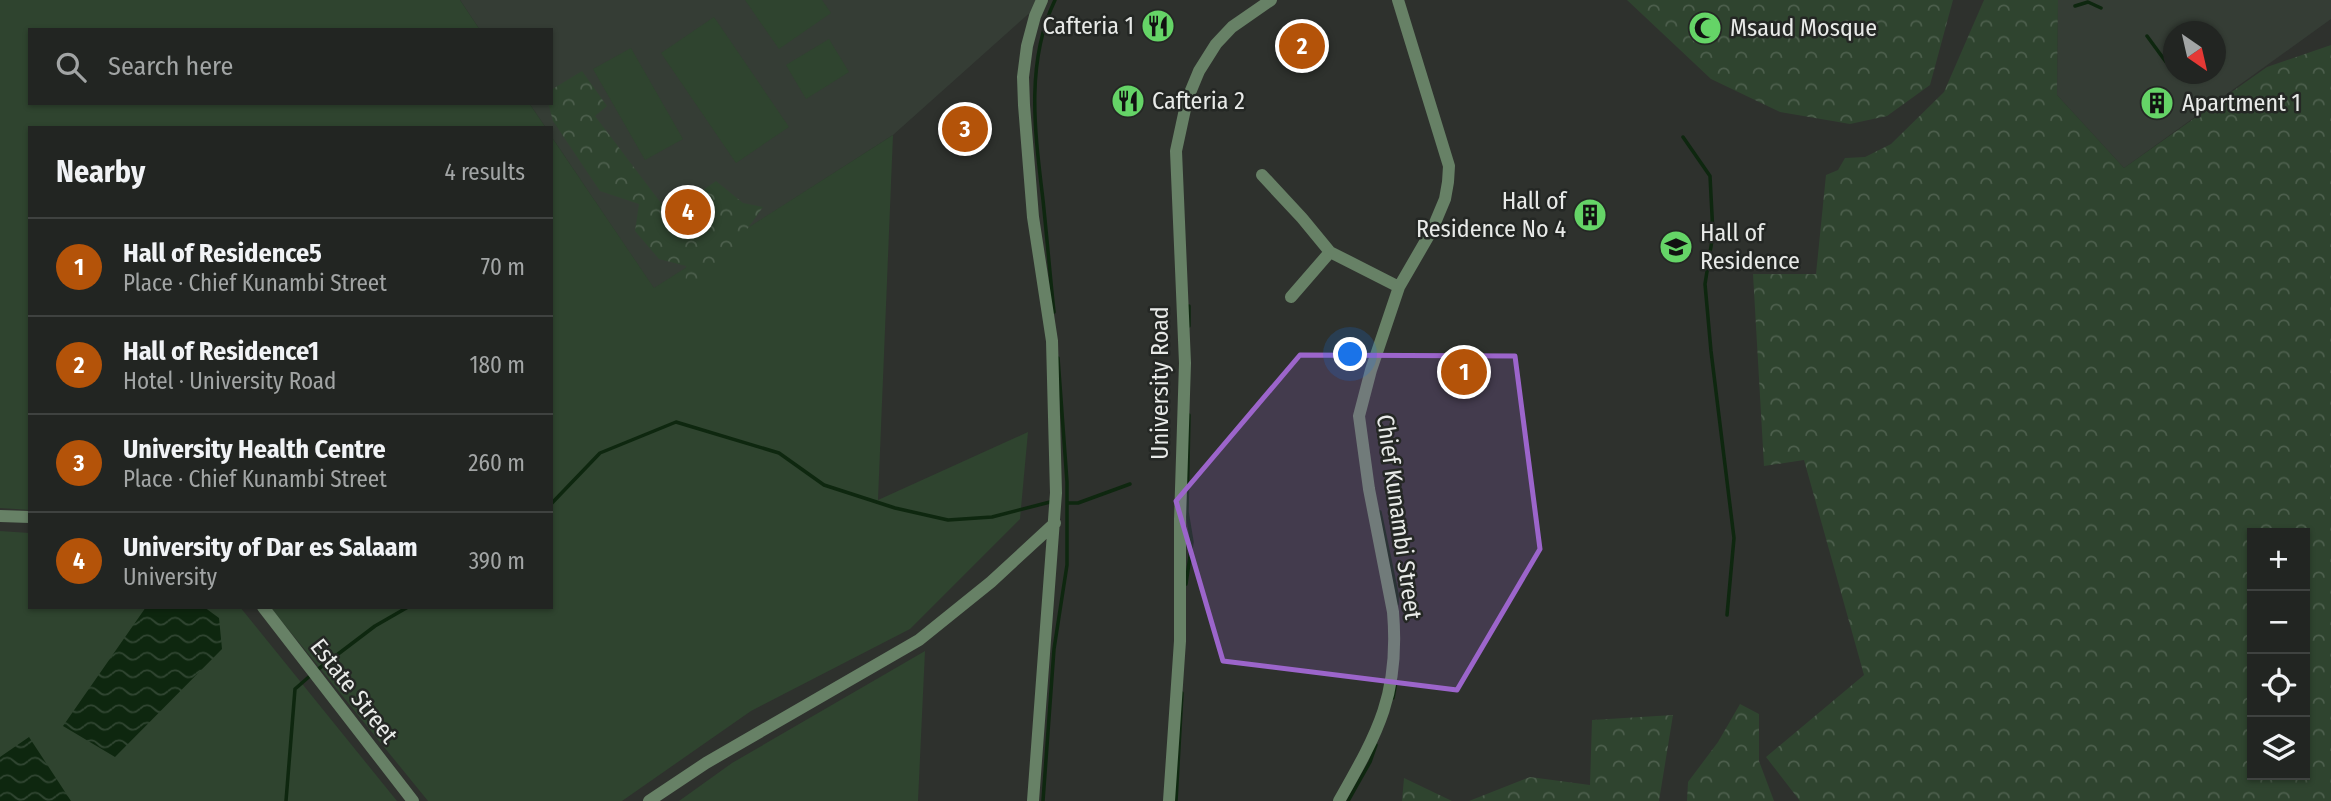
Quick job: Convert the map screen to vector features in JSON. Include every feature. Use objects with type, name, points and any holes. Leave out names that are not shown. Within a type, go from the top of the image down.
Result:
[{"type":"street","points":[[1033,801],[1055,523],[1052,341],[1032,217],[1023,77],[1027,46],[1042,0]]},
{"type":"street","name":"University Road","points":[[1169,801],[1180,641],[1180,520],[1185,363],[1177,151],[1187,100],[1210,53],[1232,27],[1271,0]]},
{"type":"street","name":"Chief Kunambi Street","points":[[1339,801],[1372,743],[1388,702],[1392,685],[1395,632],[1369,489],[1359,416],[1371,370],[1399,287],[1432,230],[1445,199],[1448,182],[1449,166],[1398,0]]},
{"type":"street","points":[[1262,175],[1330,252],[1399,287]]},
{"type":"street","points":[[1291,296],[1330,252]]},
{"type":"street","points":[[0,516],[28,517]]},
{"type":"street","points":[[649,801],[706,763],[919,640],[991,582],[1055,523]]},
{"type":"street","name":"Estate Street","points":[[265,609],[413,801]]},
{"type":"highlighted area","points":[[1300,355],[1515,356],[1540,549],[1457,690],[1223,661],[1176,501]]},
{"type":"shaded area","points":[[460,0],[1044,0],[893,135],[654,289],[553,139],[553,126],[545,126],[530,105],[553,105],[553,28],[479,28]]},
{"type":"shaded area","points":[[2058,0],[2331,0],[2331,19],[2124,168],[2057,95]]},
{"type":"green space","points":[[0,0],[460,0],[479,28],[28,28],[28,105],[530,105],[545,126],[28,126],[28,510],[0,508]]},
{"type":"green space","points":[[745,0],[822,0],[831,13],[779,49]]},
{"type":"green space","points":[[1627,0],[1953,0],[1930,85],[1887,116],[1850,124],[1780,112],[1711,79]]},
{"type":"green space","points":[[1984,0],[2058,0],[2057,95],[2124,168],[2267,67],[2331,45],[2331,801],[1800,801],[1766,757],[1864,675],[1804,460],[1764,466],[1753,274],[1816,274],[1826,175],[1838,170],[1845,158],[1865,157],[1891,144],[1944,92]]},
{"type":"green space","points":[[714,17],[789,127],[736,163],[661,53]]},
{"type":"green space","points":[[829,39],[849,72],[806,99],[786,65]]},
{"type":"green space","points":[[631,48],[683,139],[645,160],[593,69]]},
{"type":"green space","points":[[582,71],[607,106],[595,116],[667,211],[689,200],[716,181],[743,203],[763,207],[743,235],[735,263],[685,294],[686,266],[659,259],[635,231],[639,204],[600,191],[553,121],[549,105],[553,105],[553,89]]},
{"type":"green space","points":[[893,135],[878,500],[1028,432],[1020,519],[910,629],[751,711],[622,801],[428,801],[272,609],[553,609],[553,139],[654,288]]},
{"type":"green space","points":[[0,531],[28,533],[28,609],[242,609],[397,801],[0,801]]},
{"type":"green space","points":[[925,651],[918,801],[679,801],[732,763]]},
{"type":"green space","points":[[1740,704],[1759,714],[1759,761],[1774,801],[1687,801],[1688,782],[1718,742]]},
{"type":"green space","points":[[1673,715],[1659,801],[1469,801],[1530,777],[1590,785],[1592,720]]},
{"type":"green space","points":[[1404,778],[1452,801],[1402,801]]},
{"type":"water","points":[[145,609],[207,609],[219,618],[222,649],[115,757],[63,726]]},
{"type":"water","points":[[29,737],[71,801],[0,801],[0,757]]},
{"type":"waterway","points":[[1054,312],[1037,149],[1035,98],[1039,48],[1055,0]]},
{"type":"waterway","points":[[2075,6],[2088,2],[2101,8]]},
{"type":"waterway","points":[[2147,36],[2163,58]]},
{"type":"waterway","points":[[1683,137],[1710,176],[1713,234],[1705,284],[1734,538],[1727,615]]},
{"type":"waterway","points":[[1189,306],[1189,326]]},
{"type":"waterway","points":[[1043,801],[1054,649],[1067,565],[1067,482],[1058,358]]},
{"type":"waterway","points":[[1186,584],[1192,542],[1187,512],[1189,415]]},
{"type":"waterway","points":[[553,502],[600,453],[676,422],[779,453],[824,485],[895,508],[948,520],[992,517],[1050,502]]},
{"type":"waterway","points":[[1067,503],[1078,503],[1130,484]]},
{"type":"waterway","points":[[1380,512],[1397,604]]},
{"type":"waterway","points":[[317,670],[375,626],[405,609]]},
{"type":"waterway","points":[[286,801],[295,689],[311,675]]},
{"type":"waterway","points":[[1393,698],[1396,682]]},
{"type":"waterway","points":[[1176,801],[1182,693]]},
{"type":"waterway","points":[[1348,801],[1370,762],[1376,745]]},
{"type":"place","name":"Cafteria 1","points":[[1158,26]]},
{"type":"place","name":"Msaud Mosque","points":[[1705,28]]},
{"type":"place","name":"Hall of Residence1","points":[[1302,46]]},
{"type":"place","name":"Cafteria 2","points":[[1128,101]]},
{"type":"place","name":"Apartment 1","points":[[2157,103]]},
{"type":"place","name":"University Health Centre","points":[[965,129]]},
{"type":"place","name":"University of Dar es Salaam","points":[[688,212]]},
{"type":"place","name":"Hall of Residence No 4","points":[[1590,215]]},
{"type":"place","name":"Hall of Residence","points":[[1676,247]]},
{"type":"place","name":"Hall of Residence5","points":[[1464,372]]}]
